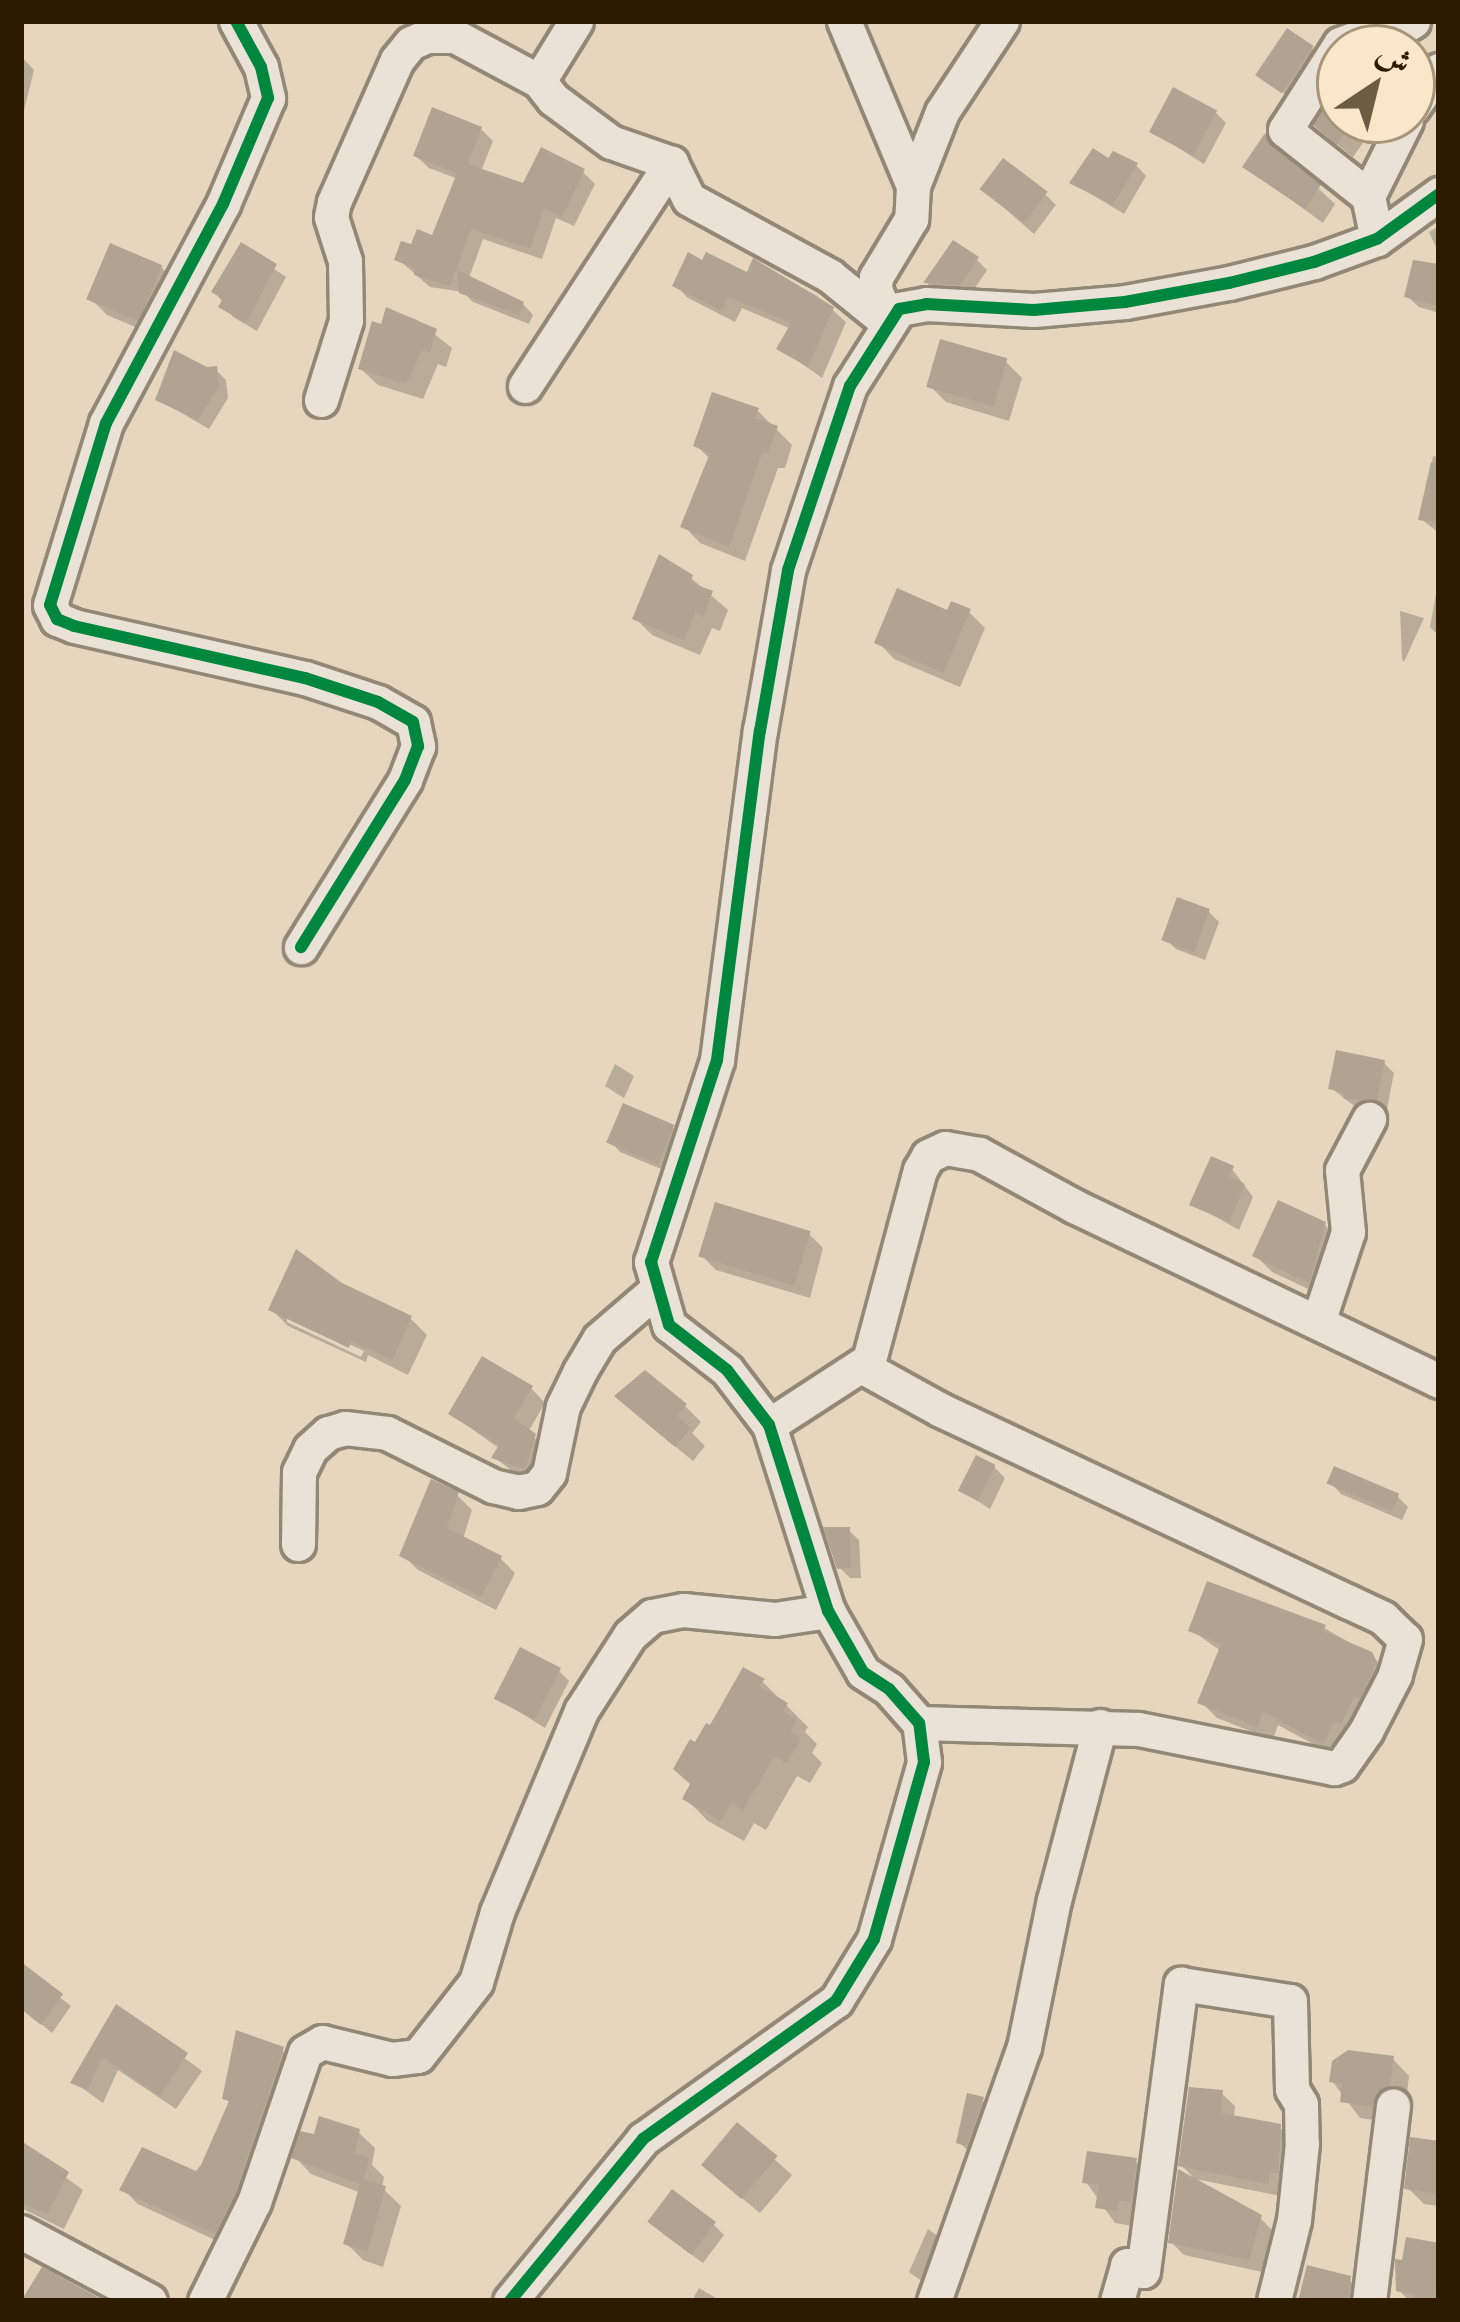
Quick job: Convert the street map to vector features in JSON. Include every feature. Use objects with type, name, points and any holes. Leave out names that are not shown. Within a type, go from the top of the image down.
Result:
[{"type":"street","points":[[236,21],[261,67],[268,98],[255,136],[106,423],[50,605],[57,619],[74,626],[305,678],[378,702],[413,722],[418,746],[405,780],[301,947]]},
{"type":"street","points":[[539,81],[576,21]]},
{"type":"street","points":[[844,21],[913,186]]},
{"type":"street","points":[[888,322],[877,299],[876,277],[911,219],[913,186],[942,112],[1002,21]]},
{"type":"street","points":[[1368,196],[1294,142],[1287,124],[1340,44],[1363,34],[1395,32],[1412,21]]},
{"type":"street","points":[[321,400],[346,320],[345,261],[331,217],[334,202],[397,60],[411,43],[427,36],[454,36],[539,81],[553,99],[610,142],[671,163],[689,199],[830,276],[888,322]]},
{"type":"street","points":[[1377,239],[1368,196],[1394,144]]},
{"type":"street","points":[[525,386],[671,163]]},
{"type":"street","points":[[510,2301],[643,2139],[836,2001],[874,1939],[924,1762],[919,1723],[889,1689],[863,1672],[828,1611],[770,1425],[727,1370],[669,1325],[655,1291],[651,1262],[717,1060],[760,731],[788,570],[850,386],[899,309],[926,304],[1034,310],[1125,302],[1314,262],[1377,239],[1439,194]]},
{"type":"street","points":[[1318,1322],[1348,1232],[1342,1170],[1369,1119]]},
{"type":"street","points":[[770,1425],[863,1366],[920,1170],[928,1156],[945,1148],[979,1154],[1074,1206],[1439,1381]]},
{"type":"street","points":[[298,1544],[299,1472],[310,1449],[328,1433],[346,1428],[387,1433],[493,1486],[518,1492],[537,1488],[549,1473],[563,1406],[589,1355],[599,1339],[655,1291]]},
{"type":"street","points":[[863,1366],[941,1410],[1383,1618],[1405,1639],[1395,1675],[1366,1731],[1351,1755],[1334,1768],[1180,1736],[1100,1726],[919,1723]]},
{"type":"street","points":[[205,2301],[254,2202],[305,2052],[322,2042],[392,2059],[418,2056],[476,1982],[497,1912],[581,1711],[630,1634],[652,1616],[683,1610],[775,1619],[828,1611]]},
{"type":"street","points":[[934,2301],[1024,2047],[1054,1900],[1100,1726]]},
{"type":"street","points":[[1117,2301],[1127,2265],[1144,2271],[1181,1984],[1290,2001],[1292,2089],[1301,2104],[1302,2143],[1294,2220],[1274,2301]]},
{"type":"street","points":[[1369,2301],[1393,2104]]},
{"type":"street","points":[[21,2232],[149,2301]]},
{"type":"building","points":[[1287,28],[1314,46],[1282,93],[1255,75]]},
{"type":"building","points":[[1173,87],[1217,110],[1193,156],[1149,132]]},
{"type":"building","points":[[432,107],[482,127],[468,164],[523,183],[541,147],[585,169],[562,217],[544,208],[530,249],[471,229],[450,286],[414,275],[414,268],[394,260],[401,241],[411,244],[417,229],[432,235],[457,173],[413,156]]},
{"type":"building","points":[[1265,133],[1272,146],[1321,185],[1305,209],[1242,167]]},
{"type":"building","points":[[1093,148],[1108,158],[1113,151],[1138,163],[1113,205],[1069,183]]},
{"type":"building","points":[[1003,158],[1048,192],[1024,223],[980,189]]},
{"type":"building","points":[[953,240],[979,257],[960,285],[923,283]]},
{"type":"building","points":[[241,242],[277,264],[246,323],[218,307],[223,299],[211,292]]},
{"type":"building","points":[[110,243],[162,265],[139,321],[86,299]]},
{"type":"building","points":[[688,252],[702,260],[706,252],[747,272],[753,258],[834,307],[808,367],[776,349],[791,323],[728,297],[722,311],[672,286]]},
{"type":"building","points":[[1413,260],[1439,264],[1439,306],[1404,297]]},
{"type":"building","points":[[457,270],[524,302],[519,315],[459,293]]},
{"type":"building","points":[[386,307],[437,329],[430,352],[422,350],[406,384],[358,369],[372,321],[381,324]]},
{"type":"building","points":[[940,339],[1007,358],[994,406],[926,387]]},
{"type":"building","points":[[174,350],[207,367],[217,366],[219,386],[198,420],[155,400]]},
{"type":"building","points":[[712,392],[759,408],[755,418],[778,426],[768,453],[762,453],[729,547],[680,527],[710,453],[693,446]]},
{"type":"building","points":[[1431,462],[1439,463],[1439,523],[1418,520]]},
{"type":"building","points":[[659,554],[693,575],[690,582],[713,591],[703,617],[695,613],[684,640],[632,619]]},
{"type":"building","points":[[897,588],[947,610],[951,601],[971,609],[943,673],[874,643]]},
{"type":"building","points":[[1177,897],[1210,909],[1194,952],[1161,940]]},
{"type":"building","points":[[1336,1050],[1385,1060],[1377,1100],[1344,1099],[1343,1092],[1328,1089]]},
{"type":"building","points":[[623,1103],[675,1125],[658,1164],[606,1143]]},
{"type":"building","points":[[1211,1156],[1234,1166],[1229,1177],[1245,1184],[1229,1222],[1189,1205]]},
{"type":"building","points":[[1278,1200],[1326,1222],[1309,1283],[1252,1256]]},
{"type":"building","points":[[715,1202],[811,1231],[794,1286],[698,1257]]},
{"type":"building","points":[[296,1249],[342,1283],[412,1316],[392,1360],[351,1341],[349,1348],[268,1310]]},
{"type":"building","points":[[482,1356],[533,1386],[514,1418],[536,1434],[525,1469],[491,1458],[499,1445],[448,1414]]},
{"type":"building","points":[[645,1370],[687,1404],[677,1416],[691,1428],[675,1447],[614,1396]]},
{"type":"building","points":[[976,1455],[996,1465],[977,1501],[958,1491]]},
{"type":"building","points":[[1334,1466],[1399,1494],[1392,1511],[1327,1483]]},
{"type":"building","points":[[431,1479],[459,1492],[447,1528],[502,1556],[481,1597],[399,1556]]},
{"type":"building","points":[[823,1527],[850,1527],[851,1568],[837,1569]]},
{"type":"building","points":[[1207,1581],[1326,1625],[1323,1631],[1372,1652],[1377,1662],[1360,1698],[1355,1696],[1341,1724],[1334,1721],[1323,1744],[1263,1712],[1257,1727],[1197,1703],[1221,1644],[1188,1631]]},
{"type":"building","points":[[520,1647],[561,1668],[535,1720],[494,1699]]},
{"type":"building","points":[[743,1667],[765,1679],[759,1686],[788,1703],[783,1711],[797,1720],[790,1732],[801,1738],[787,1763],[774,1756],[743,1810],[731,1803],[721,1821],[682,1799],[690,1784],[673,1769],[690,1739],[695,1742],[706,1723],[710,1725]]},
{"type":"building","points":[[21,1962],[63,1994],[41,2025],[21,2009]]},
{"type":"building","points":[[116,2004],[188,2053],[160,2096],[102,2057],[87,2090],[70,2083]]},
{"type":"building","points":[[236,2030],[284,2047],[235,2194],[215,2234],[119,2190],[142,2147],[196,2171],[201,2165],[229,2101],[222,2099]]},
{"type":"building","points":[[1348,2050],[1394,2056],[1390,2085],[1377,2092],[1372,2107],[1340,2102],[1342,2084],[1329,2082],[1332,2061]]},
{"type":"building","points":[[1189,2087],[1223,2090],[1221,2113],[1281,2124],[1278,2173],[1270,2173],[1268,2184],[1178,2166]]},
{"type":"building","points":[[967,2093],[984,2097],[967,2146],[956,2143]]},
{"type":"building","points":[[319,2116],[360,2129],[355,2153],[369,2158],[364,2179],[386,2186],[367,2252],[343,2244],[360,2184],[291,2158],[300,2131],[314,2134]]},
{"type":"building","points":[[737,2122],[778,2156],[742,2199],[701,2165]]},
{"type":"building","points":[[1410,2137],[1439,2141],[1439,2194],[1404,2189]]},
{"type":"building","points":[[21,2141],[69,2172],[47,2214],[21,2202]]},
{"type":"building","points":[[1087,2151],[1137,2158],[1131,2202],[1119,2200],[1117,2211],[1095,2208],[1099,2185],[1082,2183]]},
{"type":"building","points":[[1178,2169],[1262,2215],[1249,2260],[1168,2243]]},
{"type":"building","points":[[672,2189],[716,2222],[691,2255],[647,2222]]},
{"type":"building","points":[[1406,2237],[1439,2243],[1435,2301],[1413,2301],[1414,2295],[1396,2291],[1395,2259],[1402,2260]]},
{"type":"building","points":[[1307,2265],[1351,2276],[1348,2301],[1298,2301]]},
{"type":"building","points":[[42,2267],[46,2269],[105,2301],[21,2301]]},
{"type":"cycle path","points":[[236,21],[261,67],[268,98],[223,204],[106,423],[50,605],[57,619],[74,626],[305,678],[378,702],[413,722],[418,746],[405,780],[301,947]]},
{"type":"cycle path","points":[[510,2301],[643,2139],[836,2001],[874,1939],[924,1762],[919,1723],[889,1689],[863,1672],[828,1611],[769,1425],[727,1370],[669,1325],[651,1262],[717,1060],[760,731],[788,570],[850,386],[899,309],[926,304],[1034,310],[1125,302],[1229,283],[1314,262],[1377,239],[1439,194]]}]
